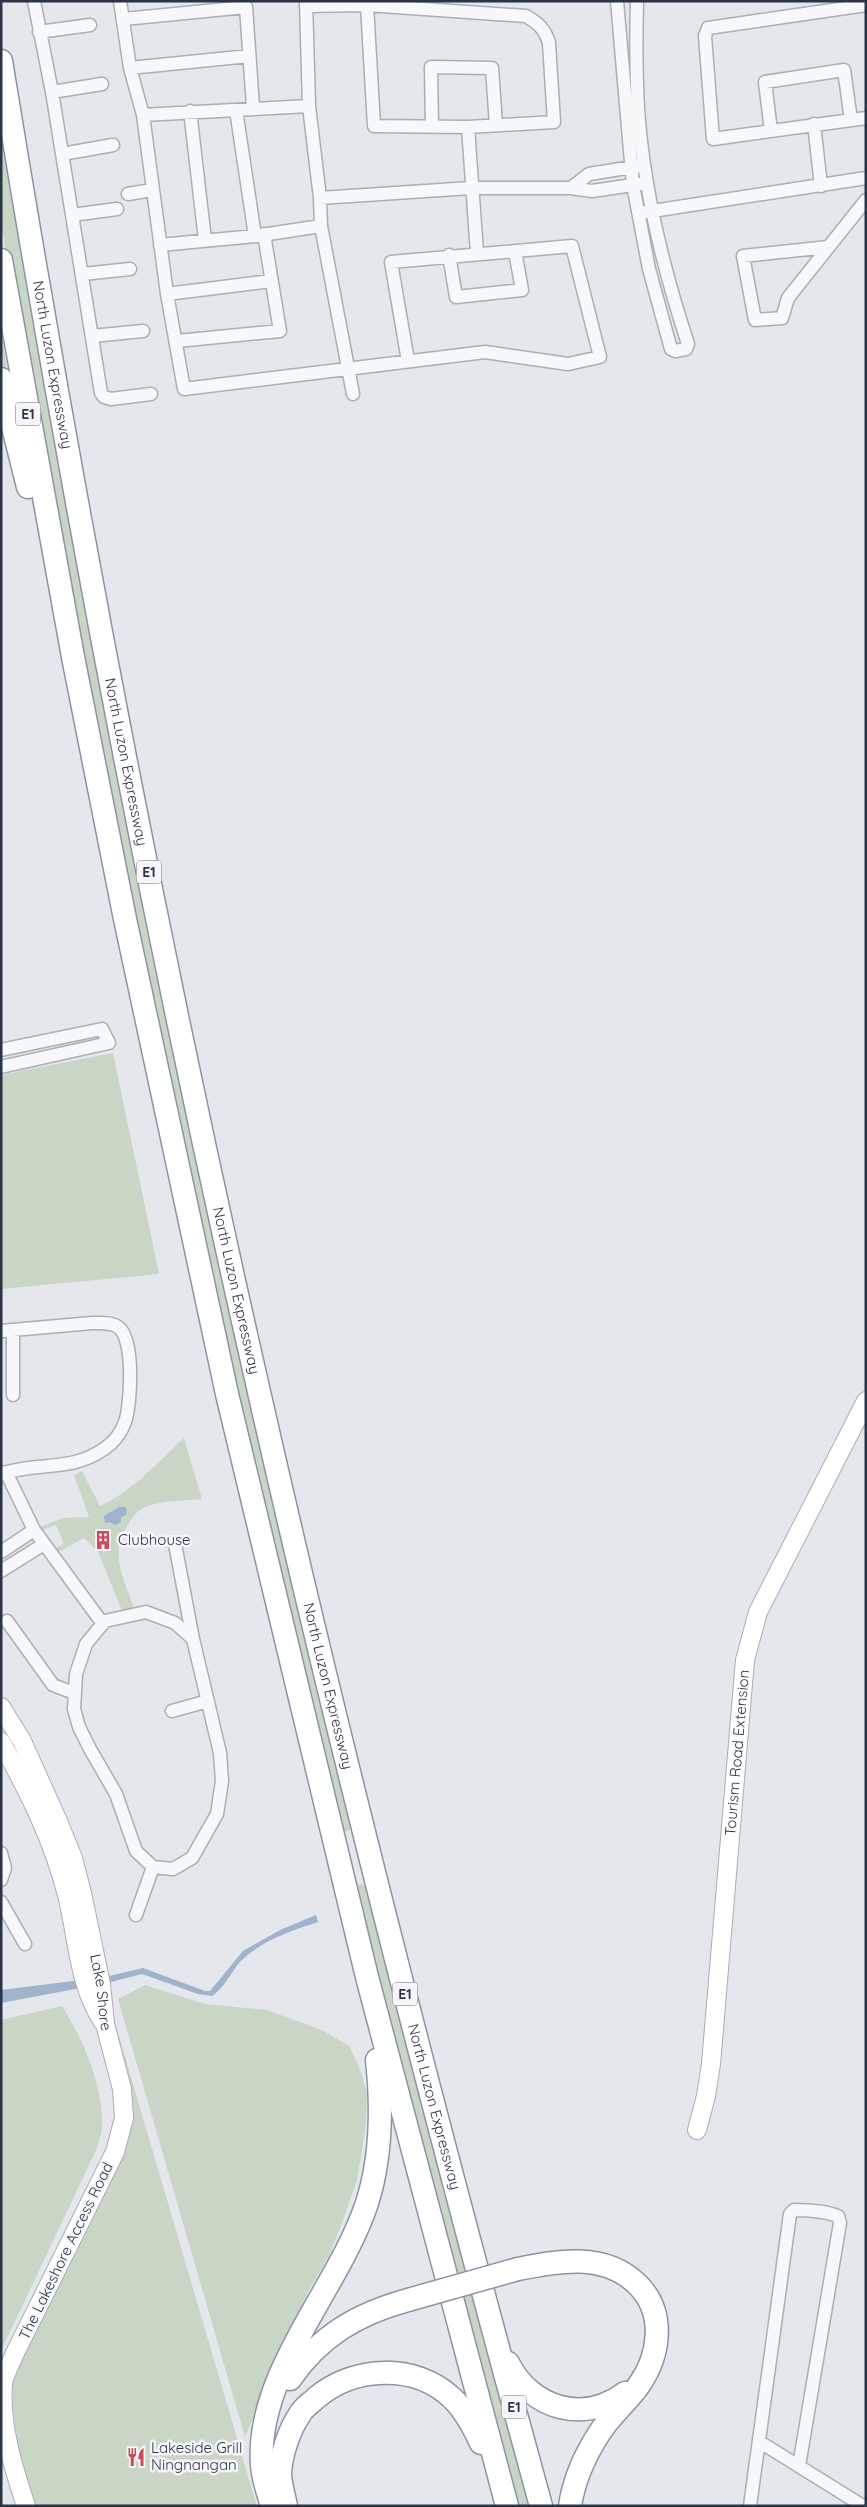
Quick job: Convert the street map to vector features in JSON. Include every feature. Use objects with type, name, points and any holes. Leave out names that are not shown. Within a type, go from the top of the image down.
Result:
[{"type":"highway","name":"North Luzon Expressway","points":[[1,61],[55,388],[155,903],[257,1383],[326,1678],[487,2308],[541,2506]]},
{"type":"highway","name":"North Luzon Expressway","points":[[1,260],[57,568],[125,919],[215,1336],[298,1693],[367,1977],[505,2499]]},
{"type":"highway","points":[[1,379],[38,527],[57,568]]},
{"type":"highway","points":[[277,2504],[265,2488],[262,2464],[264,2429],[268,2408],[281,2372],[355,2230],[367,2203],[378,2143],[380,2090],[367,1977]]},
{"type":"highway","points":[[277,2504],[268,2461],[273,2419],[283,2393],[302,2363],[316,2347],[350,2321],[368,2312],[518,2269],[566,2261],[594,2262],[622,2272],[634,2280],[650,2300],[658,2324],[655,2352],[645,2376],[601,2430],[586,2455],[572,2489],[570,2506]]},
{"type":"highway","points":[[487,2308],[505,2358],[519,2382],[538,2398],[549,2404],[575,2410],[588,2410],[604,2406],[613,2402],[645,2376]]},
{"type":"highway","points":[[277,2504],[281,2469],[292,2429],[300,2412],[323,2393],[344,2380],[375,2372],[403,2374],[431,2383],[453,2399],[470,2421],[505,2499]]},
{"type":"street","points":[[34,1],[52,92],[83,274],[100,393],[104,397],[151,394]]},
{"type":"street","points":[[120,1],[130,68],[143,115],[167,294],[177,341],[184,389],[485,352],[568,364],[600,357],[572,246],[449,255],[391,262],[408,361]]},
{"type":"street","points":[[617,1],[630,167],[649,269],[672,349],[675,351],[686,349],[688,344],[664,265],[645,165],[638,109],[636,1]]},
{"type":"street","points":[[353,394],[321,226],[320,198],[309,106],[306,4],[367,4],[526,16],[536,22],[546,32],[549,43],[554,122],[468,127],[374,126],[367,4]]},
{"type":"street","points":[[866,6],[708,28],[705,36],[713,139],[866,118]]},
{"type":"street","points":[[124,20],[246,8],[253,107]]},
{"type":"street","points":[[39,32],[90,25]]},
{"type":"street","points":[[130,68],[249,56]]},
{"type":"street","points":[[432,127],[431,68],[492,68],[496,125]]},
{"type":"street","points":[[771,131],[765,82],[844,70],[851,120]]},
{"type":"street","points":[[52,92],[102,84]]},
{"type":"street","points":[[143,115],[236,110],[253,107],[309,106]]},
{"type":"street","points":[[177,341],[280,331],[259,235],[236,110]]},
{"type":"street","points":[[190,111],[205,240]]},
{"type":"street","points":[[814,124],[821,186]]},
{"type":"street","points":[[468,127],[477,254]]},
{"type":"street","points":[[62,154],[113,145]]},
{"type":"street","points":[[571,188],[589,174],[645,165]]},
{"type":"street","points":[[606,172],[608,189]]},
{"type":"street","points":[[638,214],[866,178]]},
{"type":"street","points":[[320,198],[471,188],[571,188],[592,192],[648,182]]},
{"type":"street","points":[[128,194],[152,190]]},
{"type":"street","points":[[828,247],[743,256],[755,320],[782,318],[788,298],[866,200]]},
{"type":"street","points":[[72,215],[117,209]]},
{"type":"street","points":[[160,245],[259,235],[321,226]]},
{"type":"street","points":[[449,255],[456,297],[522,290],[515,251]]},
{"type":"street","points":[[83,274],[130,269]]},
{"type":"street","points":[[167,294],[270,282]]},
{"type":"street","points":[[92,336],[143,330]]},
{"type":"street","points":[[1,1050],[102,1029],[109,1043],[1,1067]]},
{"type":"street","points":[[13,1395],[7,1330],[105,1323],[118,1326],[124,1332],[128,1342],[129,1392],[124,1424],[118,1436],[106,1448],[87,1460],[74,1464],[4,1473],[34,1530],[103,1624]]},
{"type":"street","name":"Tourism Road Extension","points":[[697,2130],[706,2096],[711,2064],[744,1660],[758,1612],[866,1401]]},
{"type":"street","points":[[1,1552],[34,1530]]},
{"type":"street","points":[[1,1571],[44,1544]]},
{"type":"street","points":[[175,1544],[193,1639],[220,1753],[222,1781],[217,1814],[192,1858],[173,1869],[153,1867],[136,1851],[116,1794],[101,1770],[79,1727],[74,1693],[76,1674],[86,1644],[103,1624],[112,1619],[146,1612],[175,1623],[193,1639]]},
{"type":"street","points":[[7,1620],[53,1685],[74,1693]]},
{"type":"street","points":[[172,1711],[208,1700]]},
{"type":"street","name":"Lake Shore","points":[[1,1707],[22,1741],[73,1858],[91,1978],[92,2005],[105,2024]]},
{"type":"street","name":"Lake Shore","points":[[1,1742],[40,1813],[56,1857],[91,1978]]},
{"type":"street","points":[[1,1853],[5,1868],[1,1880]]},
{"type":"street","points":[[136,1915],[153,1867]]},
{"type":"street","points":[[1,1902],[24,1944]]},
{"type":"street","name":"The Lakeshore Access Road","points":[[26,2506],[9,2451],[4,2427],[3,2383],[14,2355],[115,2152],[121,2136],[124,2118],[122,2089],[105,2024]]},
{"type":"street","points":[[751,2504],[790,2214],[794,2210],[831,2213],[838,2216],[840,2223],[799,2466]]},
{"type":"street","points":[[760,2442],[863,2506]]},
{"type":"green space","points":[[1,95],[47,364],[354,1823],[351,1829],[345,1832],[339,1829],[193,1209],[27,372],[1,223]]},
{"type":"green space","points":[[1,333],[12,399],[8,400],[1,359]]},
{"type":"green space","points":[[113,1053],[159,1274],[1,1289],[1,1075]]},
{"type":"green space","points":[[184,1438],[202,1499],[154,1504],[142,1509],[131,1520],[123,1535],[119,1556],[120,1567],[135,1611],[124,1615],[98,1552],[84,1538],[49,1557],[49,1551],[64,1544],[56,1525],[40,1531],[32,1530],[63,1518],[89,1517],[74,1475],[82,1471],[100,1506],[123,1493]]},
{"type":"green space","points":[[361,1884],[366,1886],[535,2506],[513,2506],[417,2147],[357,1886]]},
{"type":"green space","points":[[145,1985],[205,2004],[267,2010],[322,2030],[349,2046],[360,2069],[367,2093],[366,2125],[357,2180],[343,2220],[329,2256],[308,2292],[287,2337],[245,2437],[118,1999]]},
{"type":"green space","points":[[109,2002],[257,2506],[33,2506],[18,2456],[13,2406],[13,2377],[124,2134]]},
{"type":"green space","points":[[62,2006],[84,2048],[95,2078],[99,2094],[102,2131],[97,2148],[1,2351],[1,2020]]},
{"type":"water","points":[[119,1507],[125,1507],[127,1510],[126,1515],[121,1517],[121,1522],[115,1525],[110,1522],[105,1523],[104,1516]]},
{"type":"water","points":[[316,1915],[318,1922],[276,1938],[247,1955],[227,1981],[212,1996],[198,1994],[142,1974],[107,1983],[1,2003],[1,1990],[105,1977],[143,1968],[205,1991],[210,1991],[243,1951],[280,1930]]},
{"type":"place","name":"Clubhouse","points":[[103,1540]]},
{"type":"place","name":"Lakeside Grill Ningnangan","points":[[136,2457]]}]
